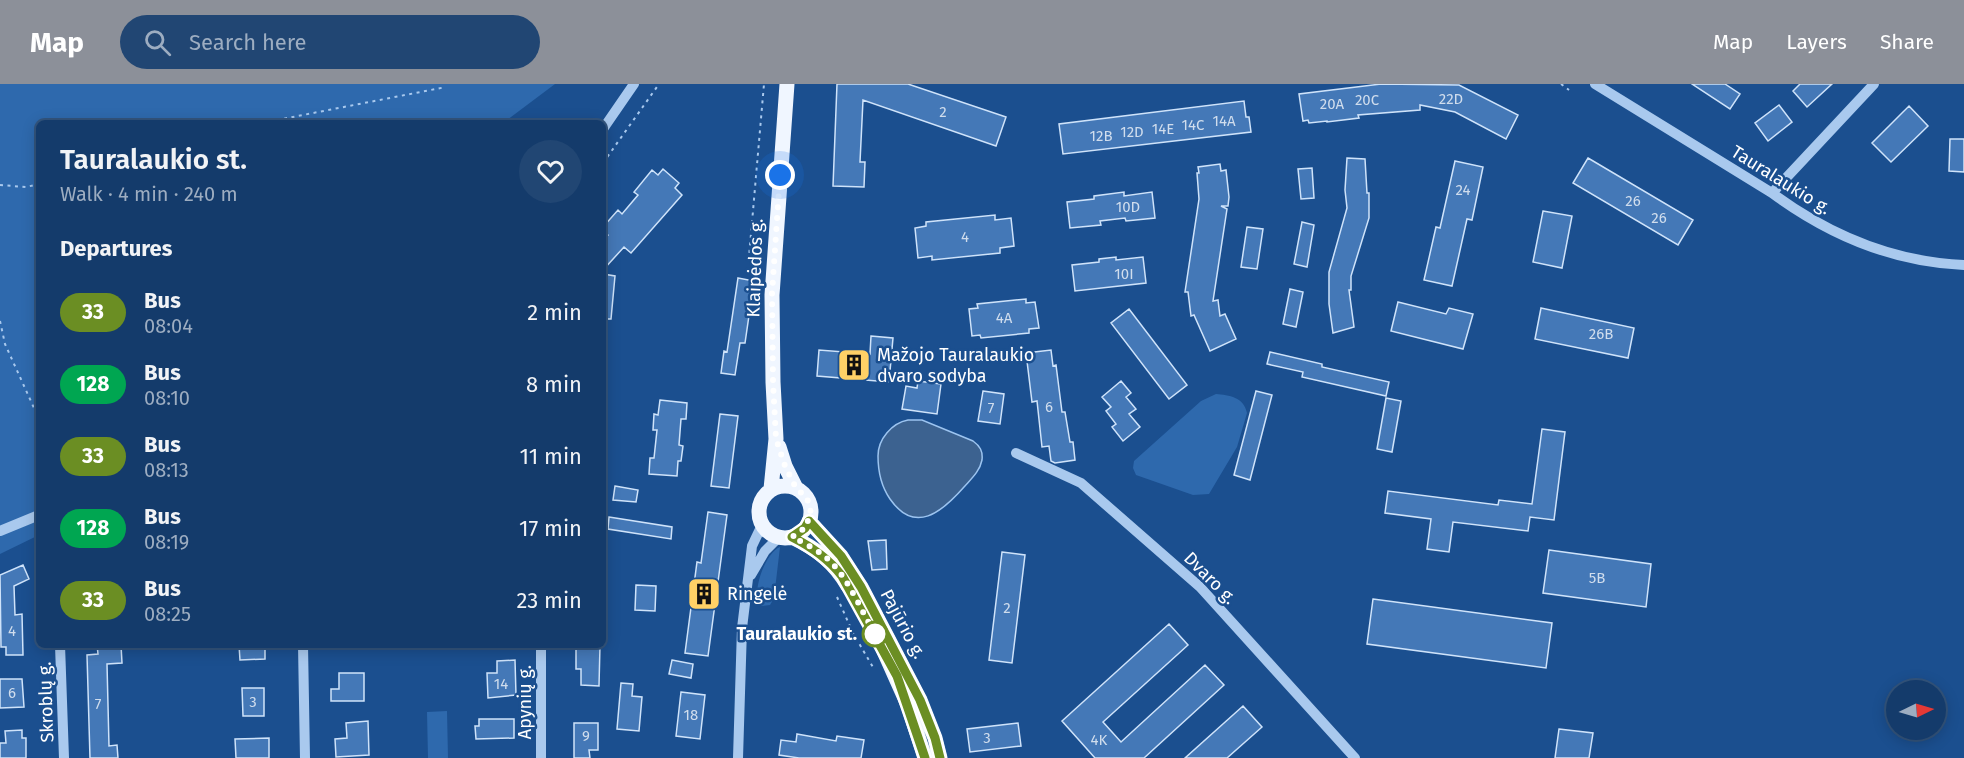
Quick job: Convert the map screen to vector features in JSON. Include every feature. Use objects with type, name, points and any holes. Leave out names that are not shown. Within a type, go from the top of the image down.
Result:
[{"type":"main road","name":"Klaipėdos g.","points":[[773,382],[773,261],[787,84]]},
{"type":"main road","name":"Pajūrio g.","points":[[773,382],[776,439],[771,489],[761,501],[759,509],[762,525],[772,535],[786,537],[813,548],[832,562],[842,576],[897,676],[925,758]]},
{"type":"main road","name":"Pajūrio g.","points":[[776,439],[785,466],[796,488],[802,492],[810,505],[809,521],[841,556],[866,597],[920,700],[940,758]]},
{"type":"main road","points":[[771,489],[779,486],[796,488]]},
{"type":"main road","points":[[786,537],[805,528],[809,521]]},
{"type":"street","points":[[606,125],[634,84]]},
{"type":"street","name":"Tauralaukio g.","points":[[1595,84],[1772,193],[1800,213],[1849,240],[1891,255],[1938,264],[1964,265]]},
{"type":"street","points":[[1772,193],[1874,84]]},
{"type":"street","name":"Dvaro g.","points":[[1016,453],[1082,483],[1200,587],[1355,758]]},
{"type":"street","points":[[0,531],[36,516]]},
{"type":"street","points":[[738,758],[742,640],[752,546],[762,525]]},
{"type":"street","points":[[750,578],[765,551],[786,537]]},
{"type":"street","name":"Skroblų g.","points":[[60,648],[64,758]]},
{"type":"street","points":[[303,648],[305,758]]},
{"type":"street","name":"Apynių g.","points":[[541,648],[541,758]]},
{"type":"path","points":[[606,159],[658,84]]},
{"type":"path","points":[[758,274],[749,257],[764,84]]},
{"type":"path","points":[[1561,84],[1569,90]]},
{"type":"path","points":[[277,120],[446,87]]},
{"type":"path","points":[[0,185],[26,187],[36,185]]},
{"type":"path","points":[[0,321],[5,345],[34,408]]},
{"type":"path","points":[[836,594],[853,633],[874,669]]},
{"type":"shaded area","points":[[0,84],[555,84],[507,120],[36,120],[36,536],[0,554]]},
{"type":"shaded area","points":[[1216,394],[1231,396],[1239,400],[1243,403],[1247,413],[1237,447],[1209,494],[1193,495],[1136,475],[1133,468],[1134,461],[1201,401]]},
{"type":"shaded area","points":[[908,420],[922,420],[973,441],[982,454],[981,464],[977,471],[956,496],[938,511],[919,518],[909,516],[899,510],[890,499],[882,484],[879,467],[878,456],[883,438],[891,428]]},
{"type":"shaded area","points":[[780,547],[774,598],[770,605],[761,606],[757,593],[761,574],[769,557]]},
{"type":"shaded area","points":[[447,711],[448,758],[428,758],[427,712]]},
{"type":"building","points":[[837,84],[908,84],[1006,117],[996,146],[863,100],[860,162],[865,162],[864,187],[833,186]]},
{"type":"building","points":[[1381,84],[1459,85],[1518,115],[1506,139],[1455,112],[1420,105],[1420,110],[1358,115],[1359,118],[1327,122],[1303,121],[1299,94]]},
{"type":"building","points":[[1692,84],[1725,84],[1740,94],[1730,109]]},
{"type":"building","points":[[1800,84],[1832,84],[1807,107],[1793,91]]},
{"type":"building","points":[[1244,101],[1251,132],[1063,154],[1059,124]]},
{"type":"building","points":[[1779,105],[1792,122],[1768,141],[1755,123]]},
{"type":"building","points":[[1909,106],[1928,126],[1891,162],[1872,143]]},
{"type":"building","points":[[1950,139],[1964,139],[1964,172],[1949,171]]},
{"type":"building","points":[[1347,158],[1365,159],[1369,218],[1351,276],[1351,290],[1349,290],[1354,327],[1333,333],[1329,304],[1329,272],[1347,208],[1345,190]]},
{"type":"building","points":[[1588,158],[1693,220],[1678,245],[1573,183]]},
{"type":"building","points":[[1455,161],[1483,167],[1472,220],[1467,219],[1452,286],[1424,280],[1436,227],[1440,228]]},
{"type":"building","points":[[1220,164],[1221,171],[1226,170],[1229,197],[1228,206],[1221,206],[1227,209],[1213,301],[1218,300],[1220,316],[1225,314],[1236,339],[1210,351],[1194,315],[1191,316],[1188,292],[1185,292],[1199,199],[1198,167]]},
{"type":"building","points":[[1312,168],[1314,198],[1301,199],[1298,169]]},
{"type":"building","points":[[663,169],[679,183],[675,188],[682,195],[631,253],[624,247],[606,267],[606,237],[608,235],[606,224],[618,210],[622,214],[638,195],[634,192],[652,170],[658,175]]},
{"type":"building","points":[[1124,192],[1124,196],[1152,192],[1155,218],[1126,221],[1125,218],[1100,221],[1101,225],[1070,228],[1067,202]]},
{"type":"building","points":[[1543,211],[1572,216],[1562,268],[1533,262]]},
{"type":"building","points":[[995,215],[995,220],[1011,218],[1014,246],[1000,248],[1000,253],[932,260],[932,256],[918,258],[915,228],[926,226],[926,222]]},
{"type":"building","points":[[1302,222],[1314,225],[1307,267],[1294,264]]},
{"type":"building","points":[[1247,227],[1263,229],[1257,269],[1241,267]]},
{"type":"building","points":[[1116,257],[1116,260],[1143,257],[1146,283],[1075,291],[1072,265],[1099,262],[1099,259]]},
{"type":"building","points":[[606,274],[615,276],[611,319],[606,319]]},
{"type":"building","points":[[738,278],[754,281],[745,343],[740,343],[735,375],[721,373],[724,351],[727,352]]},
{"type":"building","points":[[1290,289],[1303,292],[1296,327],[1283,324]]},
{"type":"building","points":[[1026,299],[1026,303],[1035,302],[1039,328],[1029,329],[1029,333],[981,338],[980,335],[972,336],[969,309],[978,308],[977,304]]},
{"type":"building","points":[[1398,302],[1446,314],[1449,308],[1473,314],[1463,349],[1391,331]]},
{"type":"building","points":[[1541,308],[1634,328],[1628,358],[1535,339]]},
{"type":"building","points":[[1129,309],[1187,385],[1169,399],[1111,323]]},
{"type":"building","name":"Mažojo Tauralaukio dvaro sodyba","points":[[871,336],[893,338],[889,382],[817,376],[819,350],[870,354]]},
{"type":"building","points":[[1051,350],[1053,366],[1056,365],[1062,412],[1065,412],[1075,460],[1055,463],[1051,461],[1049,446],[1042,447],[1037,401],[1032,402],[1026,353]]},
{"type":"building","points":[[1270,352],[1322,364],[1322,367],[1389,382],[1386,396],[1302,377],[1303,372],[1267,364]]},
{"type":"building","points":[[918,381],[941,384],[937,414],[902,409],[906,386],[917,388]]},
{"type":"building","points":[[1121,381],[1131,393],[1126,397],[1136,409],[1129,414],[1140,427],[1123,441],[1112,427],[1116,424],[1106,411],[1111,407],[1102,397]]},
{"type":"building","points":[[983,391],[1004,394],[1000,424],[978,421]]},
{"type":"building","points":[[1256,391],[1272,395],[1250,480],[1234,475]]},
{"type":"building","points":[[1386,398],[1401,401],[1392,452],[1377,449]]},
{"type":"building","points":[[660,400],[687,403],[686,419],[681,419],[679,445],[683,446],[681,461],[678,461],[677,476],[649,474],[650,458],[654,458],[657,430],[653,430],[654,414],[658,415]]},
{"type":"building","points":[[720,414],[738,416],[729,488],[711,486]]},
{"type":"building","points":[[1542,429],[1565,432],[1554,520],[1530,517],[1528,531],[1453,522],[1449,552],[1427,549],[1431,519],[1385,513],[1388,491],[1498,505],[1499,500],[1532,504]]},
{"type":"building","points":[[615,486],[638,490],[636,502],[613,500]]},
{"type":"building","name":"Ringelė","points":[[708,512],[727,515],[708,656],[685,653],[697,562],[701,563]]},
{"type":"building","points":[[609,517],[672,527],[671,539],[608,529]]},
{"type":"building","points":[[886,540],[887,569],[872,570],[868,541]]},
{"type":"building","points":[[1549,550],[1651,564],[1646,607],[1543,593]]},
{"type":"building","points":[[1002,552],[1025,555],[1012,663],[989,660]]},
{"type":"building","points":[[23,565],[29,579],[14,586],[15,615],[22,614],[23,655],[6,655],[6,647],[1,647],[0,575]]},
{"type":"building","points":[[636,585],[656,586],[655,611],[635,610]]},
{"type":"building","points":[[1373,599],[1552,623],[1546,668],[1367,644]]},
{"type":"building","points":[[1169,624],[1188,645],[1103,722],[1121,742],[1205,665],[1224,685],[1144,758],[1095,758],[1062,721]]},
{"type":"building","points":[[97,648],[121,648],[122,663],[107,664],[109,746],[117,745],[118,758],[90,758],[87,655],[98,654]]},
{"type":"building","points":[[239,648],[265,648],[265,659],[240,660]]},
{"type":"building","points":[[576,648],[600,648],[599,686],[581,685],[581,669],[576,669]]},
{"type":"building","points":[[515,660],[516,695],[488,698],[487,673],[497,673],[497,661]]},
{"type":"building","points":[[672,660],[693,664],[691,678],[669,674]]},
{"type":"building","points":[[339,673],[364,673],[364,701],[331,701],[331,689],[339,689]]},
{"type":"building","points":[[0,679],[22,679],[24,707],[0,708]]},
{"type":"building","points":[[621,683],[633,684],[632,696],[642,697],[639,731],[617,729]]},
{"type":"building","points":[[242,688],[264,688],[264,716],[243,716]]},
{"type":"building","points":[[681,692],[705,695],[700,739],[676,736]]},
{"type":"building","points":[[1243,706],[1262,727],[1227,758],[1185,758]]},
{"type":"building","points":[[479,719],[514,719],[514,738],[476,739],[475,726],[479,726]]},
{"type":"building","points":[[368,721],[369,755],[336,757],[335,739],[347,738],[346,723]]},
{"type":"building","points":[[574,723],[598,723],[598,750],[589,750],[590,758],[574,758]]},
{"type":"building","points":[[1018,723],[1021,746],[970,752],[967,729]]},
{"type":"building","points":[[1559,729],[1593,733],[1589,758],[1555,758]]},
{"type":"building","points":[[22,730],[22,738],[26,738],[26,758],[0,758],[0,743],[6,743],[5,731]]},
{"type":"building","points":[[797,734],[836,741],[837,736],[864,740],[861,758],[799,758],[779,755],[781,740],[796,742]]},
{"type":"building","points":[[269,738],[269,758],[236,758],[235,739]]},
{"type":"bus line","name":"33","points":[[925,758],[897,676],[842,576],[832,562],[813,548],[792,537],[800,533],[809,521],[841,556],[861,587],[920,700],[940,758]]},
{"type":"place","name":"Mažojo Tauralaukio dvaro sodyba","points":[[854,365]]},
{"type":"place","name":"Ringelė","points":[[704,594]]},
{"type":"place","name":"Tauralaukio st.","points":[[875,634]]},
{"type":"route","points":[[780,175],[772,294],[776,439],[785,466],[796,488],[807,498],[811,513],[805,528],[792,537],[813,548],[832,562],[875,634]]}]
